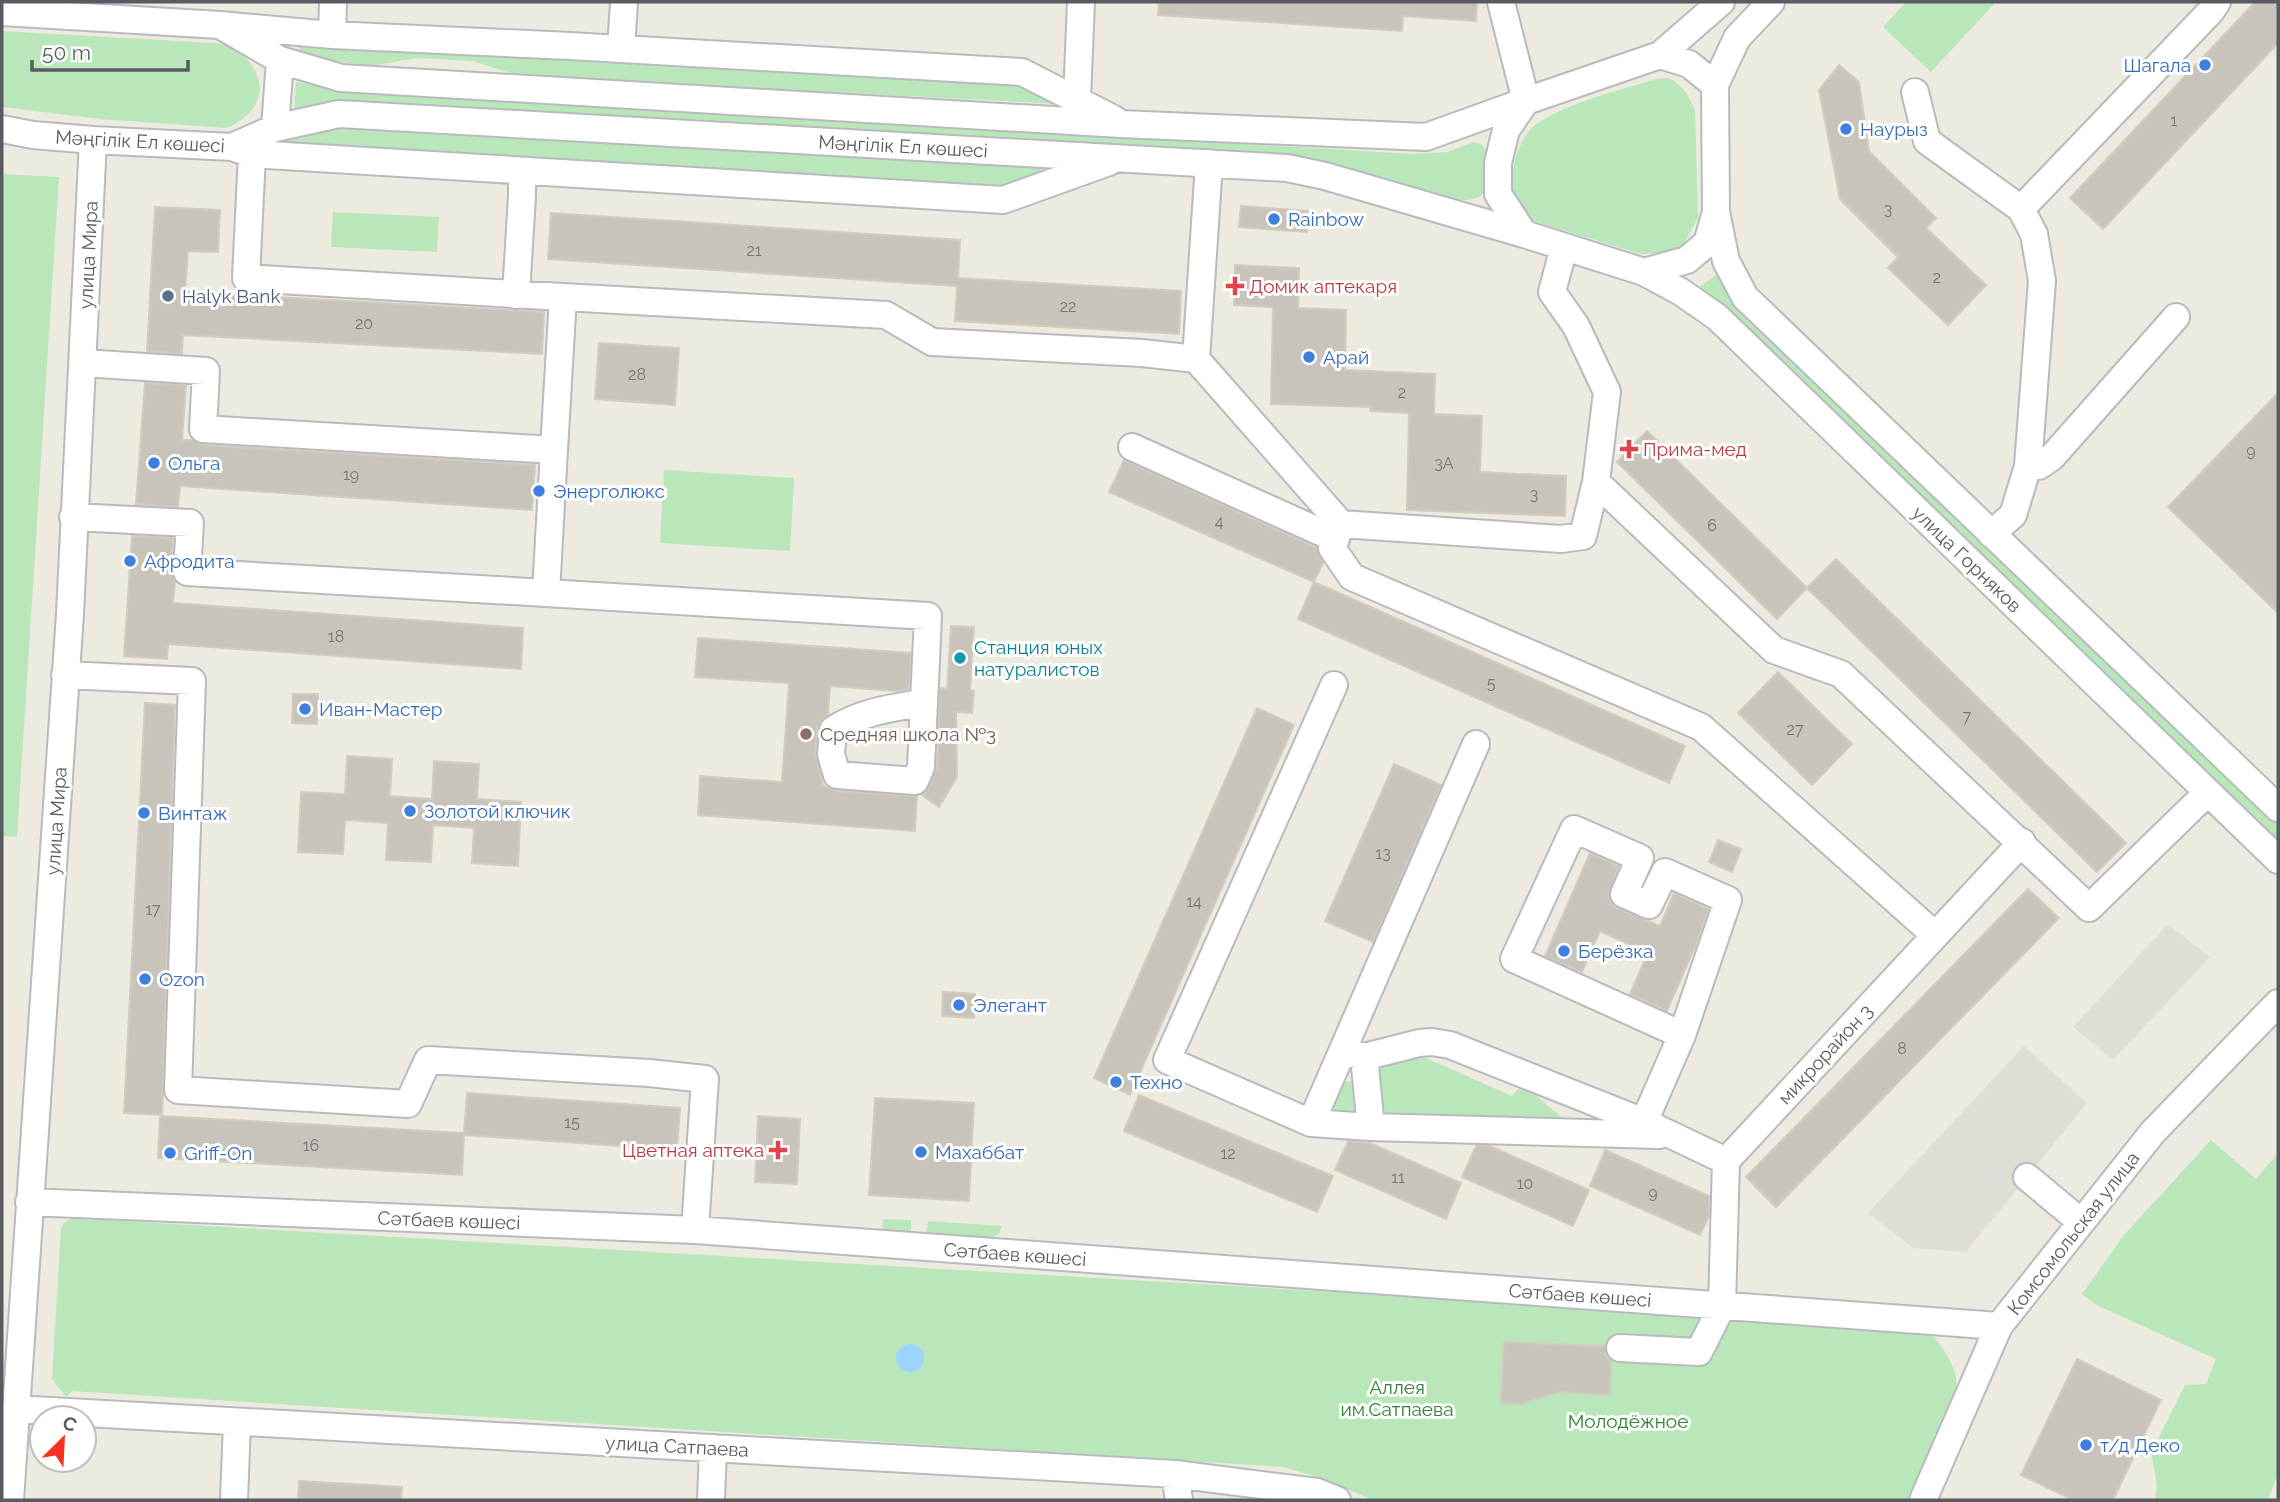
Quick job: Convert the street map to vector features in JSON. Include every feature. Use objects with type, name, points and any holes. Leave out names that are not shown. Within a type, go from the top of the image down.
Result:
[{"type":"street","points":[[332,35],[333,2]]},
{"type":"street","points":[[621,49],[624,2]]},
{"type":"street","points":[[1077,99],[1081,2]]},
{"type":"street","points":[[1501,2],[1526,102],[1506,130],[1498,163],[1498,194],[1524,234]]},
{"type":"street","points":[[1660,55],[1721,2]]},
{"type":"street","points":[[1644,272],[1688,260],[1707,243],[1716,212],[1716,85],[1737,38],[1771,2]]},
{"type":"street","points":[[2021,209],[2217,2]]},
{"type":"street","name":"Мәңгілік Ел көшесі","points":[[2,12],[100,9],[220,25],[280,60],[341,78],[1121,124],[1426,137],[1660,55]]},
{"type":"street","points":[[220,25],[332,35],[1022,72],[1121,124]]},
{"type":"street","points":[[1660,55],[1689,64],[1716,85]]},
{"type":"street","points":[[275,128],[280,60]]},
{"type":"street","points":[[1916,92],[1927,141],[2021,209],[2034,234],[2042,281],[2028,466],[2012,515],[1991,534]]},
{"type":"street","name":"Мәңгілік Ел көшесі","points":[[2,129],[93,141],[242,151],[275,128],[339,114],[1287,168],[1325,176],[1644,272]]},
{"type":"street","name":"улица Мира","points":[[10,1500],[65,675],[93,141]]},
{"type":"street","points":[[1121,158],[1003,200],[522,173],[242,151],[246,278],[886,315],[932,342],[1142,353],[1196,359]]},
{"type":"street","points":[[1209,163],[1196,359],[1339,532]]},
{"type":"street","points":[[516,295],[522,173]]},
{"type":"street","name":"улица Горняков","points":[[1716,212],[1726,261],[1745,298],[2278,808]]},
{"type":"street","points":[[1132,447],[1339,532],[1561,539],[1583,536],[1596,482],[1607,392],[1576,326],[1552,292],[1564,247]]},
{"type":"street","name":"улица Горняков","points":[[1644,272],[1681,292],[1717,317],[2278,860]]},
{"type":"street","points":[[546,593],[563,297]]},
{"type":"street","points":[[2028,466],[2039,466],[2052,457],[2176,317]]},
{"type":"street","points":[[83,363],[206,371],[203,429],[554,450]]},
{"type":"street","points":[[1596,482],[1774,650],[1841,674],[2089,908],[2208,792]]},
{"type":"street","points":[[73,517],[190,523],[187,572],[928,616],[922,704]]},
{"type":"street","points":[[1339,532],[1332,548],[1352,577],[1701,727],[1935,935]]},
{"type":"street","points":[[65,675],[192,681],[178,1090],[408,1104],[428,1060],[649,1073],[705,1079],[695,1230]]},
{"type":"street","points":[[1334,685],[1167,1060],[1311,1123],[1677,1136]]},
{"type":"street","points":[[1311,1123],[1353,1054],[1476,744]]},
{"type":"street","points":[[1644,1122],[1682,1035],[1728,900],[1665,872],[1649,905],[1624,894],[1640,858],[1574,829],[1514,960],[1682,1035]]},
{"type":"street","name":"микрорайон 3","points":[[1726,1161],[2022,842]]},
{"type":"street","name":"Комсомольская улица","points":[[1923,1500],[1999,1326],[2153,1132],[2278,1003]]},
{"type":"street","points":[[1353,1054],[1419,1043],[1450,1045],[1644,1122],[1726,1161],[1722,1306],[1699,1352],[1620,1349]]},
{"type":"street","points":[[1353,1054],[1371,1127]]},
{"type":"street","points":[[2027,1177],[2081,1222]]},
{"type":"street","name":"Сәтбаев көшесі","points":[[29,1202],[695,1230],[1999,1326]]},
{"type":"street","name":"улица Сатпаева","points":[[15,1409],[1175,1474],[1317,1492],[1337,1500]]},
{"type":"street","points":[[234,1500],[237,1422]]},
{"type":"street","points":[[711,1500],[713,1448]]},
{"type":"street","points":[[1175,1474],[1179,1500]]},
{"type":"shaded area","points":[[2168,924],[2210,957],[2113,1060],[2073,1027]]},
{"type":"shaded area","points":[[2024,1046],[2087,1103],[1966,1252],[1913,1248],[1868,1213]]},
{"type":"green space","points":[[1906,2],[1996,2],[1931,72],[1883,27]]},
{"type":"green space","points":[[2,31],[230,44],[252,65],[260,88],[258,99],[242,120],[227,128],[100,119],[2,107]]},
{"type":"green space","points":[[296,40],[1012,75],[1079,105],[519,76],[473,61],[416,58],[371,66],[322,59],[301,52]]},
{"type":"green space","points":[[1669,78],[1679,84],[1695,111],[1698,218],[1683,245],[1669,253],[1641,254],[1533,221],[1522,212],[1511,191],[1512,176],[1522,141],[1529,131],[1539,122],[1570,107],[1656,79]]},
{"type":"green space","points":[[296,82],[367,93],[1414,154],[1447,152],[1473,142],[1481,144],[1489,153],[1489,174],[1486,190],[1482,195],[1466,200],[1453,200],[1331,166],[294,113]]},
{"type":"green space","points":[[347,126],[1070,165],[1005,189],[277,143],[298,133]]},
{"type":"green space","points":[[2,174],[59,177],[17,837],[2,836]]},
{"type":"green space","points":[[333,212],[439,217],[437,252],[331,247]]},
{"type":"green space","points":[[1716,275],[1737,307],[2278,823],[2278,842],[1722,309],[1694,291]]},
{"type":"green space","points":[[664,470],[794,478],[790,551],[660,543]]},
{"type":"green space","points":[[1419,1055],[1512,1096],[1518,1089],[1532,1092],[1576,1130],[1387,1119],[1376,1085],[1377,1072],[1386,1064]]},
{"type":"green space","points":[[1353,1081],[1362,1089],[1362,1107],[1355,1114],[1339,1114],[1331,1105],[1341,1082]]},
{"type":"green space","points":[[2211,1140],[2256,1179],[2278,1153],[2278,1473],[2268,1500],[2155,1500],[2157,1485],[2151,1453],[2185,1385],[2206,1384],[2216,1359],[2096,1305],[2082,1294],[2125,1234]]},
{"type":"green space","name":"Аллея им.Сатпаева","points":[[72,1218],[1915,1326],[1931,1335],[1945,1352],[1955,1374],[1956,1389],[1947,1421],[1913,1500],[1373,1500],[1321,1478],[1283,1467],[72,1391],[66,1397],[52,1379],[61,1228]]},
{"type":"green space","points":[[883,1219],[911,1220],[911,1237],[882,1236]]},
{"type":"green space","points":[[928,1221],[1002,1226],[999,1234],[981,1242],[926,1238]]},
{"type":"water","points":[[910,1344],[920,1348],[924,1358],[920,1368],[910,1372],[900,1368],[896,1358],[900,1348]]},
{"type":"building","points":[[1159,2],[1477,2],[1476,21],[1403,16],[1402,31],[1158,15]]},
{"type":"building","points":[[2255,2],[2278,2],[2278,43],[2103,229],[2070,198]]},
{"type":"building","points":[[1839,65],[1859,82],[1869,151],[1936,218],[1926,228],[1986,285],[1948,325],[1888,268],[1898,257],[1840,199],[1819,90]]},
{"type":"building","name":"Rainbow","points":[[1241,206],[1308,211],[1307,232],[1239,227]]},
{"type":"building","points":[[155,207],[220,210],[218,252],[188,251],[185,292],[544,312],[542,354],[183,335],[182,354],[147,351]]},
{"type":"building","points":[[551,213],[960,240],[958,278],[1181,291],[1179,334],[955,321],[957,286],[548,259]]},
{"type":"building","points":[[1235,265],[1299,268],[1298,308],[1346,310],[1345,370],[1435,374],[1434,414],[1482,416],[1480,472],[1566,476],[1565,516],[1407,510],[1409,413],[1370,411],[1370,407],[1271,404],[1273,307],[1234,305]]},
{"type":"building","points":[[599,343],[679,348],[675,405],[595,399]]},
{"type":"building","points":[[145,383],[186,385],[182,440],[193,440],[202,445],[535,465],[532,510],[180,486],[178,507],[136,504]]},
{"type":"building","points":[[2278,393],[2278,613],[2168,507]]},
{"type":"building","points":[[1647,431],[1807,588],[1777,619],[1617,462]]},
{"type":"building","points":[[1124,460],[1317,548],[1323,563],[1314,582],[1109,492]]},
{"type":"building","points":[[132,536],[173,538],[173,603],[523,628],[521,669],[168,644],[167,659],[124,656]]},
{"type":"building","points":[[1836,559],[2126,843],[2097,872],[1807,588]]},
{"type":"building","points":[[1314,582],[1685,746],[1669,783],[1298,619]]},
{"type":"building","points":[[951,626],[974,627],[970,690],[974,691],[972,713],[956,712],[957,777],[939,807],[922,795],[929,787],[937,768],[940,688],[947,689]]},
{"type":"building","name":"Средняя школа №3","points":[[698,638],[911,653],[909,689],[897,691],[830,686],[828,715],[820,721],[817,728],[815,753],[823,785],[828,788],[836,791],[917,796],[915,831],[698,815],[700,776],[782,782],[789,683],[695,677]]},
{"type":"building","points":[[1778,672],[1852,744],[1812,785],[1738,713]]},
{"type":"building","name":"Иван-Мастер","points":[[293,694],[318,694],[317,724],[292,723]]},
{"type":"building","points":[[145,703],[175,705],[162,1115],[124,1113]]},
{"type":"building","points":[[1257,708],[1294,725],[1130,1095],[1094,1078]]},
{"type":"building","name":"Золотой ключик","points":[[347,756],[392,759],[390,796],[432,799],[434,761],[479,764],[477,799],[521,802],[518,866],[472,863],[474,828],[433,825],[431,862],[386,860],[388,823],[345,820],[343,854],[298,852],[301,792],[345,794]]},
{"type":"building","points":[[1394,764],[1441,785],[1373,942],[1325,921]]},
{"type":"building","points":[[1718,840],[1741,849],[1732,872],[1709,862]]},
{"type":"building","points":[[1590,853],[1619,866],[1608,895],[1612,905],[1618,908],[1660,926],[1674,893],[1708,909],[1695,947],[1667,1011],[1630,994],[1648,953],[1600,931],[1582,972],[1545,956]]},
{"type":"building","points":[[2028,889],[2059,918],[1776,1207],[1746,1177]]},
{"type":"building","name":"Элегант","points":[[943,992],[975,994],[974,1018],[942,1016]]},
{"type":"building","points":[[467,1093],[680,1108],[677,1150],[464,1135],[462,1175],[158,1158],[160,1116],[464,1133]]},
{"type":"building","points":[[1139,1095],[1333,1176],[1317,1212],[1124,1131]]},
{"type":"building","points":[[875,1098],[974,1103],[969,1201],[869,1195]]},
{"type":"building","name":"Цветная аптека","points":[[758,1116],[800,1119],[797,1184],[755,1182]]},
{"type":"building","points":[[1348,1141],[1370,1143],[1461,1183],[1446,1219],[1335,1170]]},
{"type":"building","points":[[1476,1146],[1490,1146],[1589,1190],[1573,1226],[1462,1177]]},
{"type":"building","points":[[1605,1150],[1709,1196],[1709,1216],[1700,1235],[1590,1186]]},
{"type":"building","points":[[1504,1342],[1605,1346],[1606,1355],[1611,1361],[1610,1395],[1559,1392],[1521,1404],[1501,1403]]},
{"type":"building","points":[[2077,1359],[2161,1400],[2113,1500],[2073,1500],[2021,1475]]},
{"type":"building","points":[[299,1481],[402,1487],[401,1500],[298,1500]]},
{"type":"place","name":"Шагала","points":[[2205,65]]},
{"type":"place","name":"Наурыз","points":[[1846,129]]},
{"type":"place","name":"Rainbow","points":[[1274,219]]},
{"type":"place","name":"Домик аптекаря","points":[[1235,286]]},
{"type":"place","name":"Halyk Bank","points":[[168,296]]},
{"type":"place","name":"Арай","points":[[1309,357]]},
{"type":"place","name":"Прима-мед","points":[[1629,449]]},
{"type":"place","name":"Ольга","points":[[154,463]]},
{"type":"place","name":"Энерголюкс","points":[[539,491]]},
{"type":"place","name":"Афродита","points":[[130,561]]},
{"type":"place","name":"Станция юных натуралистов","points":[[960,658]]},
{"type":"place","name":"Иван-Мастер","points":[[305,709]]},
{"type":"place","name":"Средняя школа №3","points":[[806,734]]},
{"type":"place","name":"Золотой ключик","points":[[410,811]]},
{"type":"place","name":"Винтаж","points":[[144,813]]},
{"type":"place","name":"Берёзка","points":[[1564,951]]},
{"type":"place","name":"Ozon","points":[[145,979]]},
{"type":"place","name":"Элегант","points":[[959,1005]]},
{"type":"place","name":"Техно","points":[[1116,1082]]},
{"type":"place","name":"Цветная аптека","points":[[778,1150]]},
{"type":"place","name":"Махаббат","points":[[921,1152]]},
{"type":"place","name":"Griff-On","points":[[170,1153]]},
{"type":"place","name":"т/д Деко","points":[[2086,1445]]},
{"type":"park label","name":"Молодёжное","points":[[1628,1421]]}]
